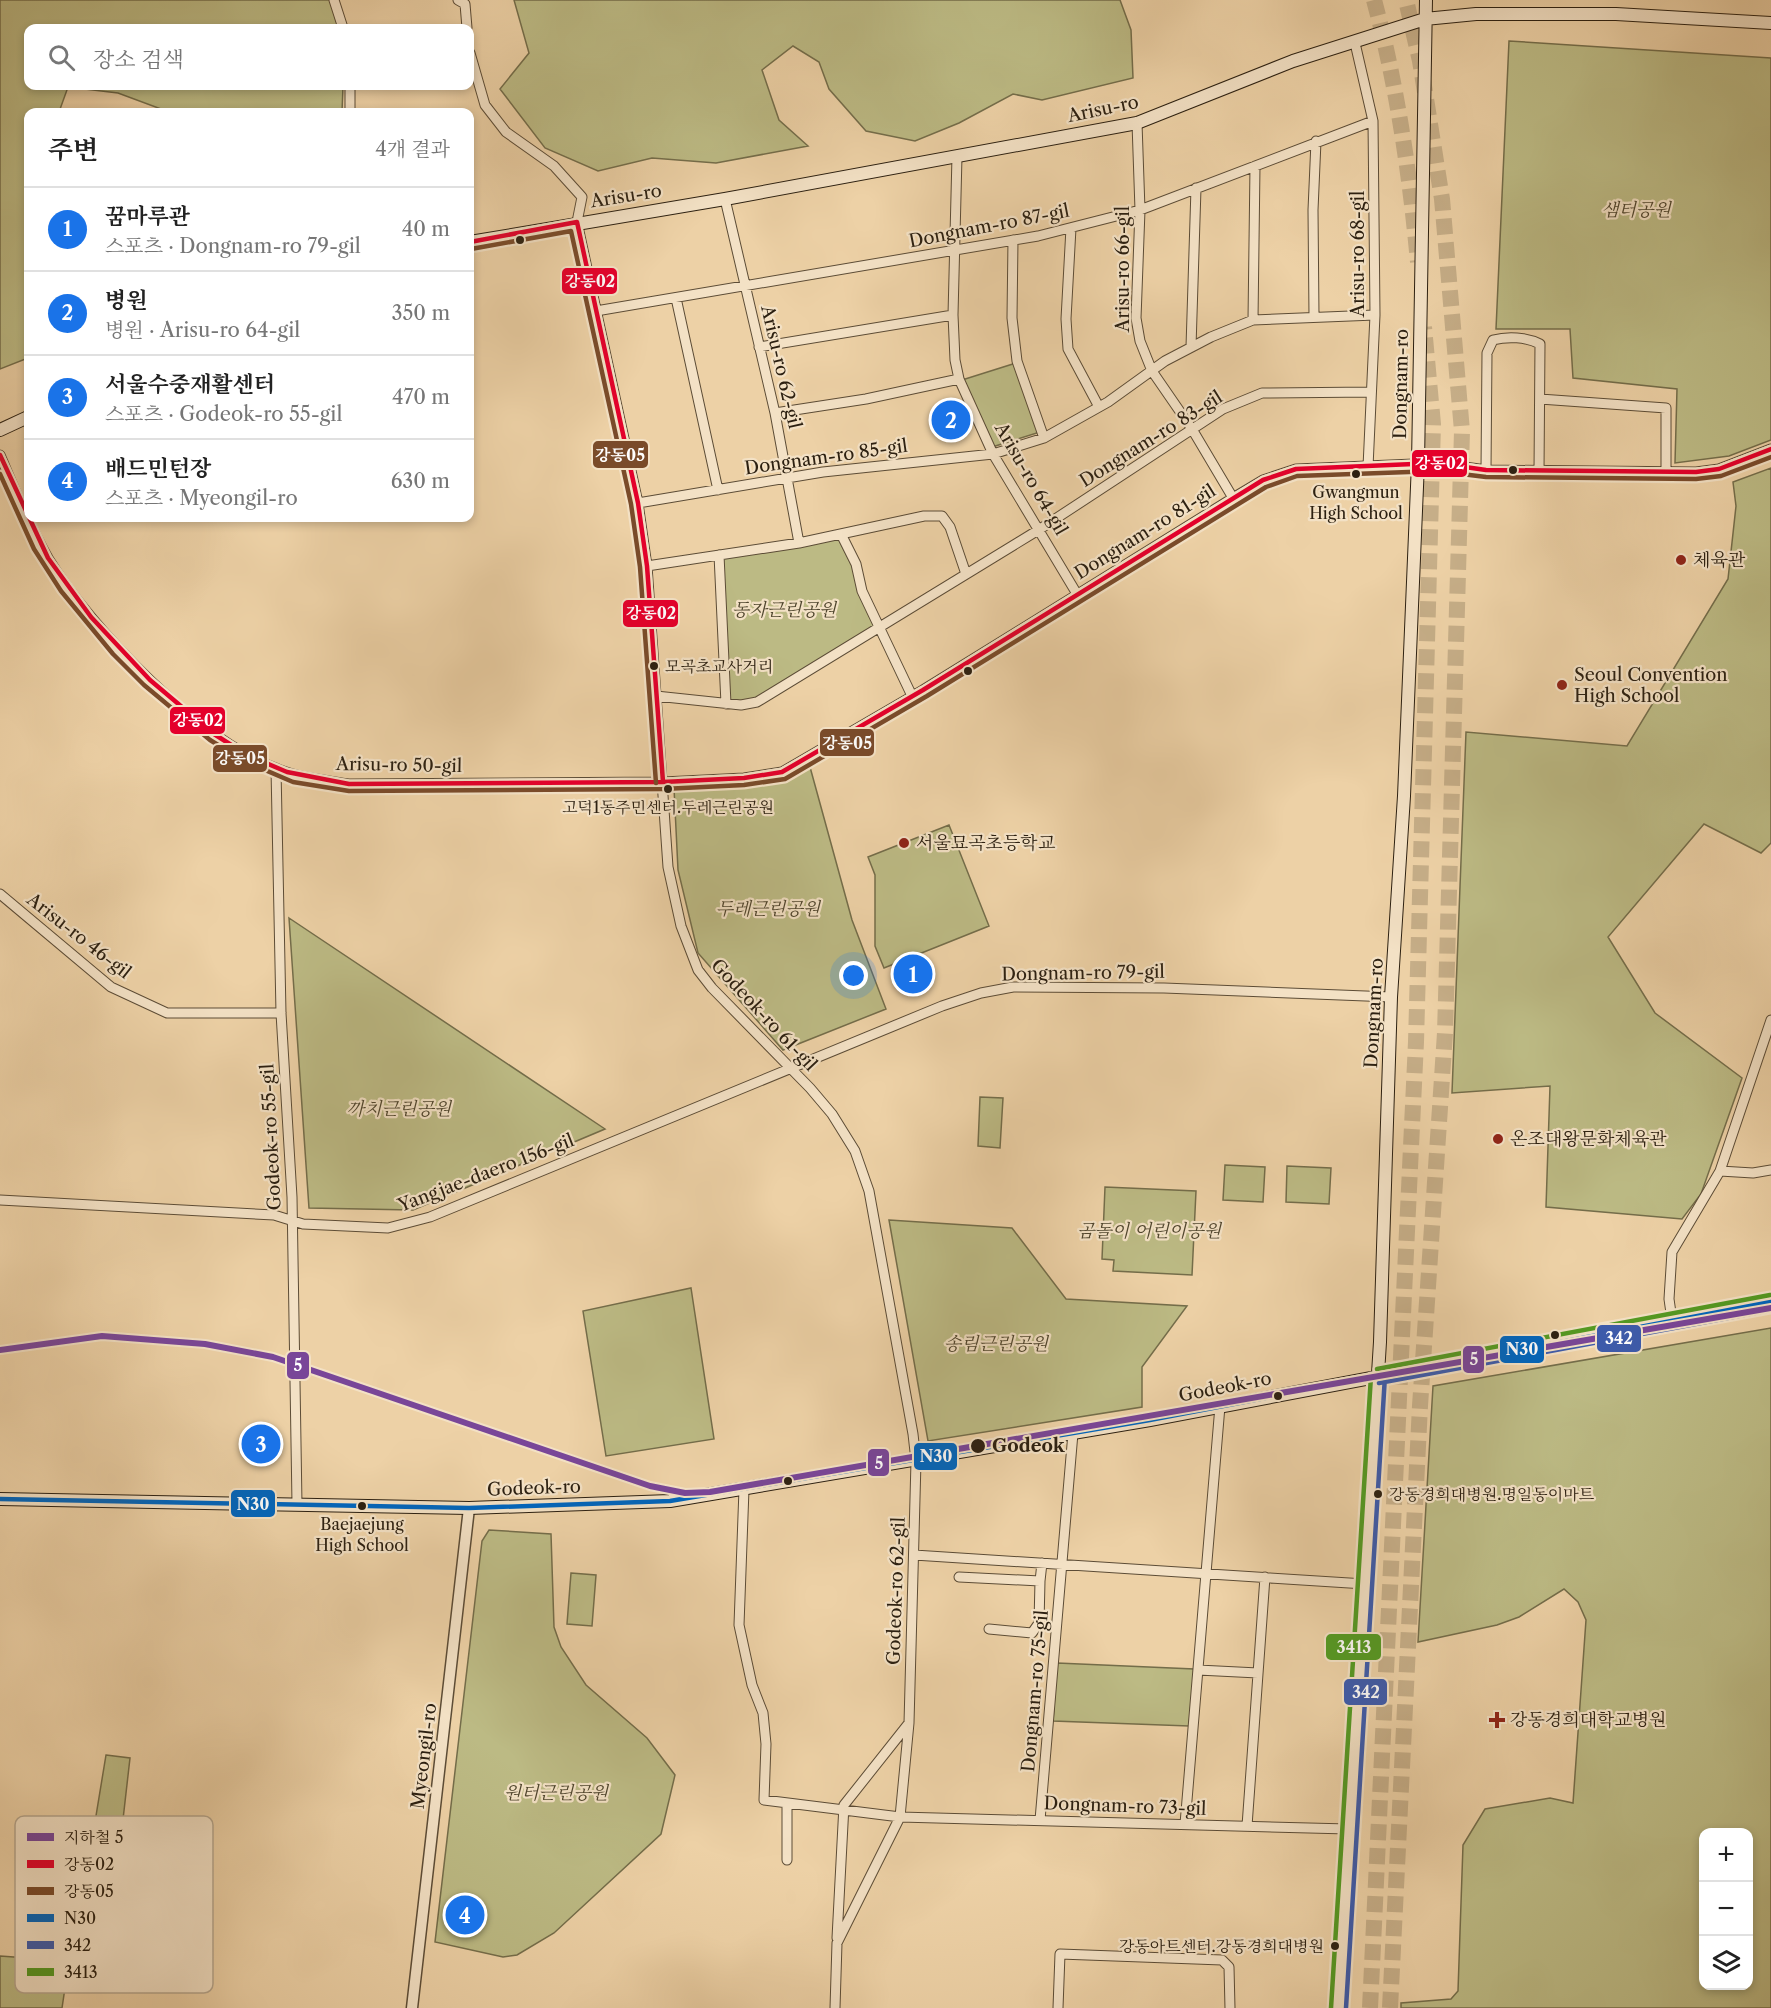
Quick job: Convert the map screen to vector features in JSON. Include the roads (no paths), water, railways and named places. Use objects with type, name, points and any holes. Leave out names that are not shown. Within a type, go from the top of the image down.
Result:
[{"type":"main road","name":"Dongnam-ro","points":[[1338,2008],[1378,1376],[1391,997],[1404,796],[1418,463],[1426,0]]},
{"type":"main road","name":"Arisu-ro","points":[[474,241],[577,222],[725,199],[1137,123],[1293,61],[1425,19],[1476,14],[1616,14],[1771,23]]},
{"type":"main road","points":[[0,430],[24,419]]},
{"type":"main road","name":"Godeok-ro","points":[[0,1498],[469,1508],[670,1501],[1073,1433],[1771,1302]]},
{"type":"street","points":[[334,0],[342,24]]},
{"type":"street","points":[[458,0],[465,4],[467,24]]},
{"type":"street","name":"Arisu-ro 68-gil","points":[[1355,43],[1373,121],[1375,315],[1368,467]]},
{"type":"street","name":"Godeok-ro 61-gil","points":[[474,67],[485,105],[506,132],[554,166],[582,197],[577,222],[638,503],[647,566],[668,867],[681,926],[698,970],[832,1114],[855,1151],[869,1191],[916,1461]]},
{"type":"street","points":[[350,90],[350,108]]},
{"type":"street","name":"Dongnam-ro 87-gil","points":[[596,311],[956,250],[1071,228],[1140,210],[1373,121]]},
{"type":"street","name":"Arisu-ro 66-gil","points":[[1137,123],[1140,210],[1136,318],[1140,341],[1152,371],[1192,429],[1233,498]]},
{"type":"street","points":[[1314,316],[1313,210],[1316,141]]},
{"type":"street","name":"Arisu-ro 64-gil","points":[[957,156],[953,315],[955,360],[959,379],[993,454],[1077,594]]},
{"type":"street","points":[[1253,320],[1255,166]]},
{"type":"street","points":[[1191,347],[1196,188]]},
{"type":"street","name":"Arisu-ro 62-gil","points":[[725,199],[789,478],[799,543]]},
{"type":"street","points":[[1071,228],[1066,319],[1068,349],[1099,406]]},
{"type":"street","points":[[1013,240],[1012,318],[1017,361],[1044,438]]},
{"type":"street","points":[[676,297],[718,490]]},
{"type":"street","points":[[759,347],[953,315]]},
{"type":"street","name":"Dongnam-ro 85-gil","points":[[638,503],[892,463],[993,454],[1044,438],[1191,347],[1253,320],[1375,315]]},
{"type":"street","points":[[1486,470],[1487,353],[1493,340],[1503,337],[1532,340],[1540,344],[1539,471]]},
{"type":"street","points":[[775,413],[866,399],[959,379]]},
{"type":"street","name":"Dongnam-ro 83-gil","points":[[656,696],[741,705],[757,702],[1040,529],[1223,409],[1263,393],[1371,392]]},
{"type":"street","points":[[1540,399],[1666,408],[1666,472]]},
{"type":"street","name":"Dongnam-ro 81-gil","points":[[663,782],[744,778],[782,772],[912,696],[1263,480],[1296,469],[1418,463],[1486,470],[1666,472],[1719,469],[1771,449]]},
{"type":"street","name":"Arisu-ro 50-gil","points":[[0,455],[24,512]]},
{"type":"street","points":[[647,566],[799,543],[924,516],[942,516],[950,527],[966,574]]},
{"type":"street","name":"Arisu-ro 50-gil","points":[[28,522],[50,561],[98,625],[177,706],[238,751],[276,769],[303,777],[349,784],[663,782]]},
{"type":"street","points":[[841,534],[856,564],[862,591],[912,696]]},
{"type":"street","points":[[718,555],[726,704]]},
{"type":"street","name":"Godeok-ro 55-gil","points":[[276,769],[281,1013],[292,1197],[297,1504]]},
{"type":"street","name":"Arisu-ro 46-gil","points":[[0,894],[111,987],[167,1014],[281,1013]]},
{"type":"street","name":"Dongnam-ro 79-gil","points":[[790,1069],[942,1006],[981,993],[1013,987],[1164,988],[1391,997]]},
{"type":"street","points":[[1672,1320],[1669,1299],[1672,1252],[1720,1171],[1771,1020]]},
{"type":"street","name":"Yangjae-daero 156-gil","points":[[0,1200],[274,1215],[303,1224],[388,1228],[430,1217],[790,1069]]},
{"type":"street","points":[[1720,1171],[1753,1173],[1771,1170]]},
{"type":"street","points":[[1185,1824],[1220,1406]]},
{"type":"street","name":"Dongnam-ro 75-gil","points":[[1040,1820],[1073,1433]]},
{"type":"street","name":"Godeok-ro 62-gil","points":[[837,1943],[900,1817],[909,1723],[916,1461]]},
{"type":"street","points":[[744,1489],[739,1625],[752,1685],[764,1713],[766,1744],[764,1800],[786,1804],[787,1860]]},
{"type":"street","name":"Myeongil-ro","points":[[412,2008],[469,1508]]},
{"type":"street","points":[[914,1555],[1365,1584]]},
{"type":"street","points":[[989,1629],[1032,1633],[1039,1623],[1042,1563]]},
{"type":"street","points":[[959,1576],[1040,1581]]},
{"type":"street","points":[[1247,1826],[1265,1577]]},
{"type":"street","points":[[1198,1670],[1258,1673]]},
{"type":"street","name":"Godeok-ro 62-gil","points":[[835,2008],[844,1805],[909,1723]]},
{"type":"street","name":"Dongnam-ro 73-gil","points":[[786,1804],[900,1817],[1348,1829]]},
{"type":"street","points":[[1058,2008],[1060,1954],[1222,1960],[1229,1967],[1230,2008]]},
{"type":"tunnel","points":[[1374,0],[1402,130],[1418,262]]},
{"type":"tunnel","points":[[1390,2008],[1420,1406],[1445,1033],[1462,431],[1442,199],[1420,61],[1406,0]]},
{"type":"tunnel","points":[[1370,2008],[1416,1042],[1433,424],[1424,327]]},
{"type":"metro line","name":"5","points":[[0,1350],[102,1336],[205,1344],[273,1357],[650,1486],[685,1493],[710,1492],[1771,1308]]},
{"type":"place","name":"병원","points":[[951,420]]},
{"type":"place","name":"Gwangmun High School","points":[[1356,474]]},
{"type":"place","name":"체육관","points":[[1681,560]]},
{"type":"place","name":"모곡초교사거리","points":[[654,666]]},
{"type":"place","name":"Seoul Convention High School","points":[[1562,685]]},
{"type":"place","name":"고덕1동주민센터.두레근린공원","points":[[668,789]]},
{"type":"place","name":"서울묘곡초등학교","points":[[904,843]]},
{"type":"place","name":"꿈마루관","points":[[913,974]]},
{"type":"place","name":"온조대왕문화체육관","points":[[1498,1139]]},
{"type":"place","name":"서울수중재활센터","points":[[261,1444]]},
{"type":"place","name":"Godeok","points":[[978,1446]]},
{"type":"place","name":"강동경희대병원.명일동이마트","points":[[1378,1494]]},
{"type":"place","name":"Baejaejung High School","points":[[362,1506]]},
{"type":"place","name":"강동경희대학교병원","points":[[1497,1720]]},
{"type":"place","name":"배드민턴장","points":[[465,1915]]},
{"type":"place","name":"강동아트센터.강동경희대병원","points":[[1335,1946]]},
{"type":"park label","name":"샘터공원","points":[[1636,210]]},
{"type":"park label","name":"동자근린공원","points":[[784,610]]},
{"type":"park label","name":"두레근린공원","points":[[768,909]]},
{"type":"park label","name":"까치근린공원","points":[[399,1109]]},
{"type":"park label","name":"곰돌이 어린이공원","points":[[1149,1231]]},
{"type":"park label","name":"송림근린공원","points":[[996,1344]]},
{"type":"park label","name":"원터근린공원","points":[[556,1793]]}]
